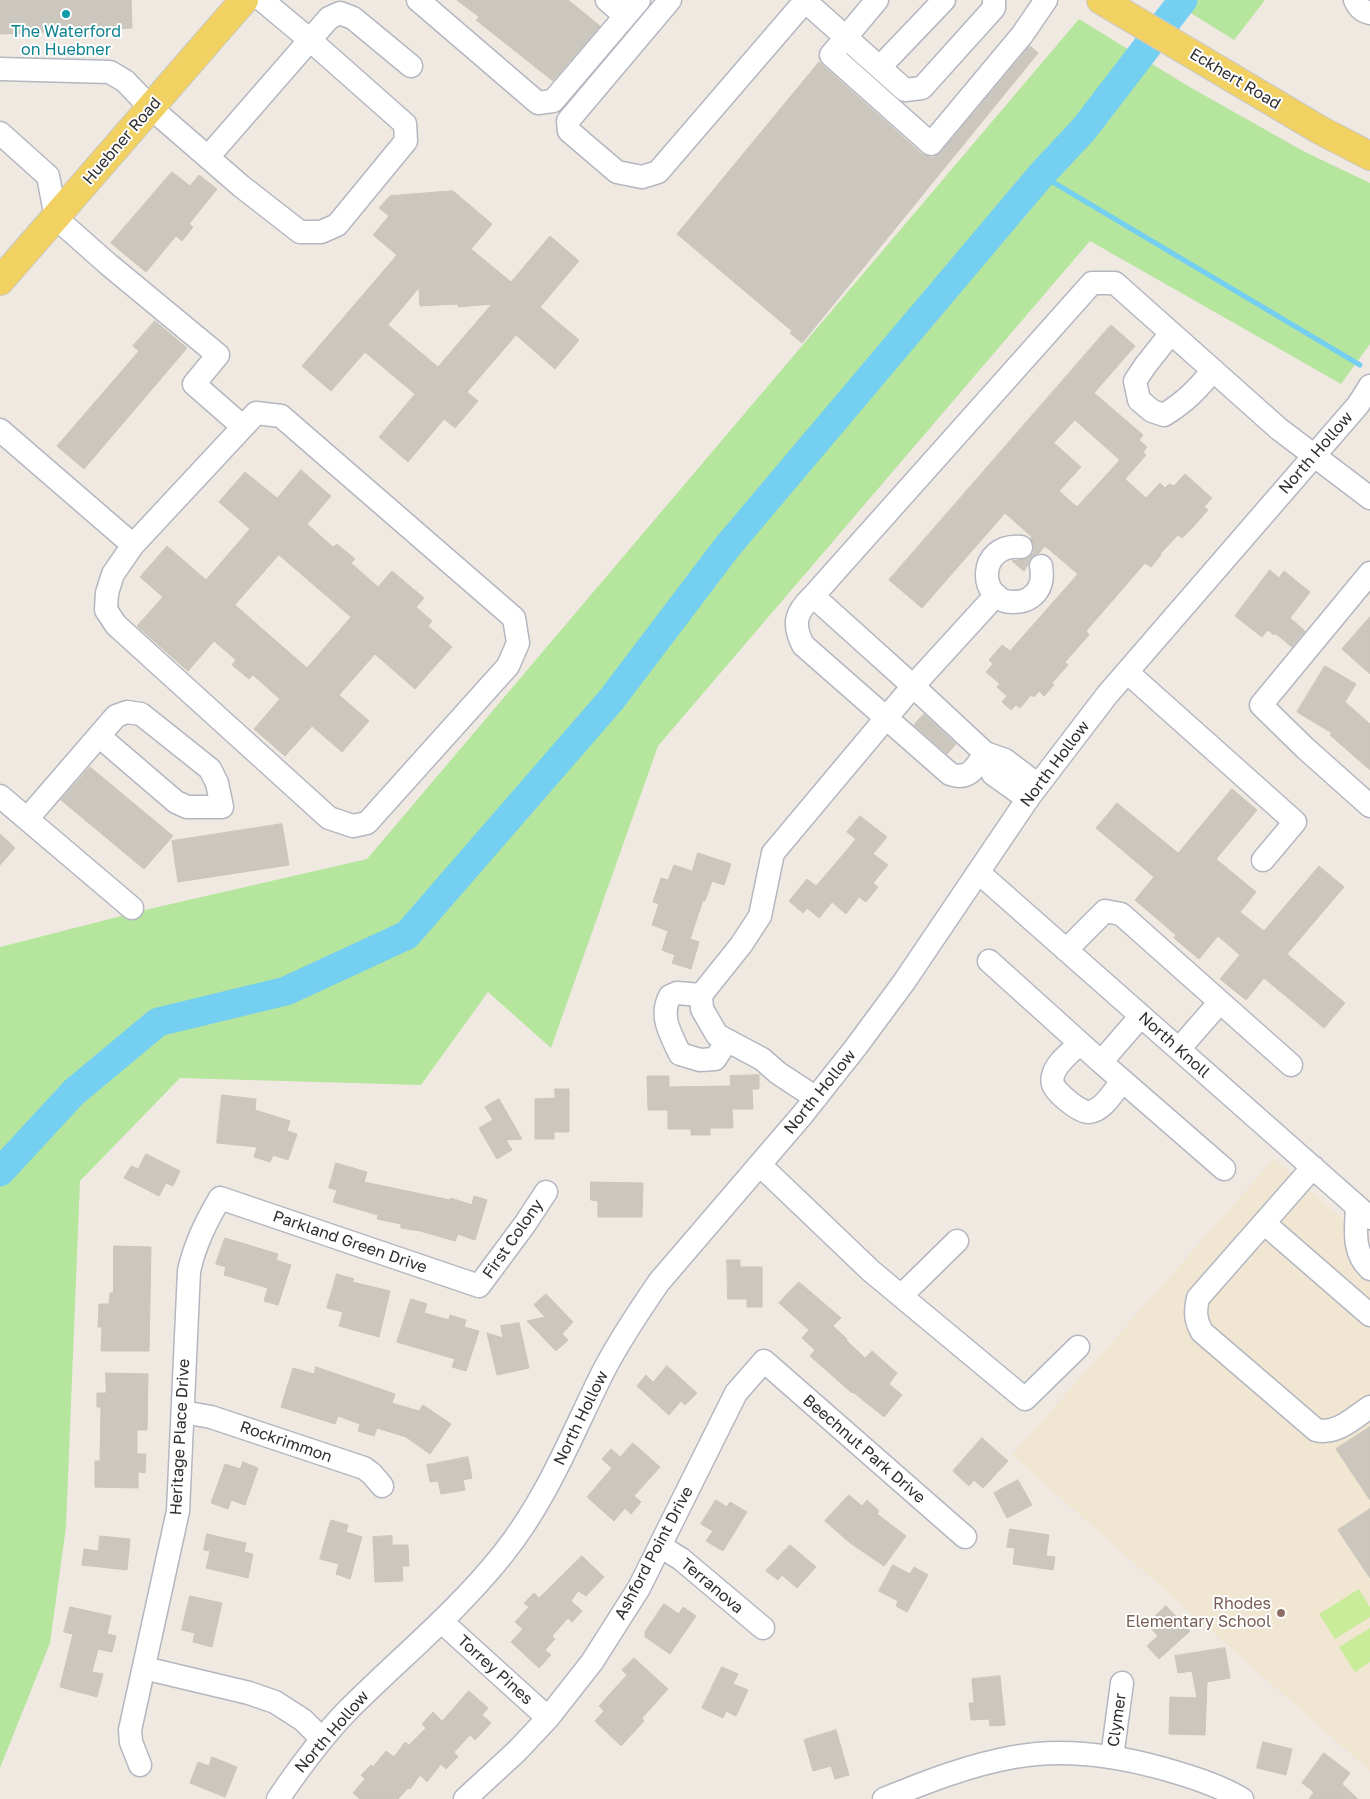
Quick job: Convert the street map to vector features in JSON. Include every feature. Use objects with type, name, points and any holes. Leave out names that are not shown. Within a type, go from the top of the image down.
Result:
[{"type":"main road","name":"Huebner Road","points":[[0,280],[244,0]]},
{"type":"main road","name":"Eckhert Road","points":[[1101,0],[1320,130],[1370,156]]},
{"type":"street","points":[[0,69],[110,72],[125,81],[151,108],[300,232],[321,232],[337,225],[406,141],[405,124],[262,0]]},
{"type":"street","points":[[418,0],[538,103],[554,101],[632,8],[607,0]]},
{"type":"street","points":[[670,0],[568,122],[569,131],[617,172],[642,177],[658,172],[805,0],[905,90],[922,88],[994,8],[994,0]]},
{"type":"street","points":[[877,0],[831,55],[931,144],[1022,35],[1046,0]]},
{"type":"street","points":[[880,67],[944,0]]},
{"type":"street","points":[[1355,0],[1358,7],[1370,13]]},
{"type":"street","points":[[208,157],[328,18],[340,13],[353,18],[411,66]]},
{"type":"street","points":[[0,133],[48,176],[56,218],[108,264],[218,355],[194,384],[242,426]]},
{"type":"street","points":[[985,753],[975,769],[968,775],[957,776],[950,774],[887,717],[802,645],[796,621],[800,608],[813,596],[1092,283],[1115,283],[1279,429],[1370,498]]},
{"type":"street","points":[[1171,333],[1135,381],[1138,400],[1152,411],[1164,415],[1182,404],[1213,370]]},
{"type":"street","name":"North Hollow","points":[[278,1799],[322,1739],[348,1710],[442,1622],[504,1554],[542,1498],[604,1371],[644,1303],[685,1250],[816,1098],[904,982],[1033,792],[1107,695],[1358,405],[1370,386]]},
{"type":"street","points":[[256,413],[281,416],[514,618],[518,643],[508,666],[367,823],[353,826],[329,818],[116,625],[106,610],[107,593],[113,574],[132,545],[256,413]]},
{"type":"street","points":[[0,430],[132,545]]},
{"type":"street","points":[[1022,547],[1004,548],[996,553],[991,560],[987,568],[987,576],[989,585],[996,595],[1010,602],[1028,599],[1036,593],[1041,585],[1043,576],[1042,566]]},
{"type":"street","points":[[1370,573],[1261,704],[1304,748],[1370,806]]},
{"type":"street","points":[[816,1098],[778,1073],[762,1059],[717,1035],[702,1009],[701,994],[742,945],[760,916],[773,852],[913,686],[996,595]]},
{"type":"street","points":[[813,596],[985,753],[1005,760],[1033,792]]},
{"type":"street","points":[[1127,672],[1295,822],[1262,860]]},
{"type":"street","points":[[27,819],[116,716],[128,712],[141,714],[210,769],[216,783],[222,807],[187,807],[176,802],[100,736]]},
{"type":"street","points":[[0,796],[132,908]]},
{"type":"street","name":"North Knoll","points":[[978,872],[1363,1212]]},
{"type":"street","points":[[1066,950],[1105,910],[1121,914],[1291,1065]]},
{"type":"street","points":[[989,961],[1122,1081],[1224,1169]]},
{"type":"street","points":[[701,994],[677,993],[670,996],[666,1004],[666,1027],[680,1054],[700,1060],[715,1059],[727,1041]]},
{"type":"street","points":[[1179,1049],[1220,1002]]},
{"type":"street","points":[[1101,1062],[1141,1016]]},
{"type":"street","points":[[1080,1043],[1055,1070],[1052,1078],[1056,1089],[1079,1110],[1088,1113],[1096,1110],[1105,1103],[1122,1081]]},
{"type":"street","points":[[760,1164],[871,1271],[1025,1399],[1078,1347]]},
{"type":"street","points":[[1313,1168],[1198,1298],[1195,1311],[1196,1322],[1202,1332],[1316,1430],[1334,1431],[1370,1407]]},
{"type":"street","name":"First Colony","points":[[479,1286],[526,1224],[546,1192]]},
{"type":"street","name":"Parkland Green Drive","points":[[220,1198],[479,1286]]},
{"type":"street","name":"Heritage Place Drive","points":[[140,1765],[131,1742],[130,1730],[178,1511],[188,1271],[206,1221],[220,1198]]},
{"type":"street","points":[[1363,1212],[1356,1240],[1358,1252],[1370,1269]]},
{"type":"street","points":[[1264,1223],[1370,1315]]},
{"type":"street","points":[[900,1296],[957,1241]]},
{"type":"street","name":"Beechnut Park Drive","points":[[764,1361],[965,1537]]},
{"type":"street","name":"Ashford Point Drive","points":[[465,1799],[518,1751],[548,1718],[592,1662],[639,1588],[736,1393],[764,1361]]},
{"type":"street","name":"Rockrimmon","points":[[183,1412],[212,1417],[364,1468],[382,1486]]},
{"type":"street","name":"Terranova","points":[[660,1546],[681,1559],[763,1628]]},
{"type":"street","name":"Torrey Pines","points":[[442,1622],[548,1718]]},
{"type":"street","points":[[144,1668],[249,1692],[275,1702],[303,1720],[322,1739]]},
{"type":"street","name":"Clymer","points":[[1112,1757],[1122,1683]]},
{"type":"street","points":[[884,1799],[945,1775],[977,1765],[1015,1756],[1050,1753],[1131,1760],[1210,1783],[1242,1799]]},
{"type":"shaded area","name":"Rhodes Elementary School","points":[[1274,1159],[1370,1243],[1370,1771],[1012,1455]]},
{"type":"green space","points":[[1170,0],[1265,0],[1234,40]]},
{"type":"green space","points":[[1079,19],[1188,86],[1303,151],[1370,183],[1370,344],[1341,384],[1090,241],[658,746],[551,1048],[488,992],[421,1085],[180,1078],[80,1181],[66,1527],[50,1643],[0,1768],[0,947],[145,910],[367,859]]},
{"type":"green space","points":[[1359,1589],[1370,1607],[1370,1617],[1335,1639],[1319,1614]]},
{"type":"green space","points":[[1370,1628],[1370,1662],[1355,1672],[1339,1647]]},
{"type":"building","name":"The Waterford on Huebner","points":[[0,0],[131,0],[132,28],[0,34]]},
{"type":"building","points":[[457,0],[568,0],[600,26],[553,81],[476,20],[479,17]]},
{"type":"building","points":[[1030,46],[1038,53],[802,343],[790,333],[792,331],[677,234],[819,62],[922,154],[933,158],[941,152]]},
{"type":"building","points":[[172,172],[190,186],[199,175],[217,189],[189,224],[193,227],[182,241],[176,236],[146,272],[111,243]]},
{"type":"building","points":[[453,191],[492,224],[471,249],[511,282],[550,236],[579,261],[540,307],[579,340],[555,369],[516,335],[467,392],[478,401],[455,428],[444,419],[408,462],[379,437],[415,394],[365,352],[331,391],[302,366],[397,255],[373,235],[389,216],[379,208],[390,196]],"holes":[[[419,288],[420,306],[458,304],[458,307],[492,304],[438,367],[388,325]]]},
{"type":"building","points":[[155,321],[187,348],[84,469],[57,446],[139,351],[133,346]]},
{"type":"building","points":[[1111,325],[1135,346],[1094,393],[1143,435],[1139,440],[1147,447],[1143,452],[1146,455],[1125,479],[1146,498],[1160,483],[1165,488],[1169,484],[1174,486],[1185,474],[1212,498],[1204,507],[1208,510],[1193,527],[1182,538],[1178,535],[1160,554],[1151,567],[1145,563],[1086,631],[1089,635],[1065,662],[1068,665],[1052,683],[1054,685],[1044,696],[1039,691],[1034,697],[1031,695],[1020,708],[1016,705],[1011,710],[1002,702],[1007,696],[997,687],[1000,684],[986,672],[993,664],[989,660],[1002,645],[1010,651],[1078,574],[1045,546],[1039,553],[1033,556],[1024,571],[1012,561],[1028,558],[1033,553],[1034,546],[1030,538],[1032,537],[1005,513],[922,608],[889,580]],"holes":[[[1075,420],[1120,460],[1077,507],[1059,491],[1081,467],[1054,443]]]},
{"type":"building","points":[[301,470],[331,496],[307,524],[333,547],[337,544],[355,559],[351,563],[378,587],[392,571],[424,598],[416,607],[432,621],[428,626],[452,647],[415,689],[375,654],[339,695],[369,721],[342,752],[312,726],[285,756],[254,729],[280,699],[253,675],[249,679],[232,665],[236,660],[214,641],[188,671],[137,626],[163,597],[140,577],[167,546],[206,580],[250,529],[219,502],[245,472],[277,498]],"holes":[[[279,555],[351,617],[307,668],[235,605]]]},
{"type":"building","points":[[1270,570],[1279,578],[1284,571],[1310,592],[1290,618],[1305,631],[1292,647],[1275,633],[1274,635],[1268,630],[1262,637],[1235,616]]},
{"type":"building","points":[[1370,617],[1370,674],[1342,649]]},
{"type":"building","points":[[1325,666],[1356,684],[1345,702],[1370,724],[1370,770],[1330,735],[1332,733],[1297,712]]},
{"type":"building","points":[[924,714],[956,744],[947,754],[914,725]]},
{"type":"building","points":[[90,767],[173,836],[144,869],[61,800]]},
{"type":"building","points":[[1232,789],[1257,810],[1216,859],[1256,892],[1240,912],[1264,931],[1319,866],[1344,887],[1287,954],[1345,1003],[1324,1028],[1264,978],[1246,1000],[1220,979],[1240,955],[1218,936],[1199,959],[1174,938],[1176,935],[1135,900],[1154,877],[1096,828],[1117,803],[1178,853]]},
{"type":"building","points":[[860,816],[887,837],[873,854],[888,865],[873,883],[878,887],[866,902],[859,897],[846,914],[832,902],[819,918],[807,908],[803,913],[789,901],[807,879],[816,886],[856,839],[847,832]]},
{"type":"building","points":[[282,824],[289,865],[178,882],[172,841]]},
{"type":"building","points":[[0,834],[15,848],[0,865]]},
{"type":"building","points":[[698,853],[731,864],[724,885],[712,881],[705,901],[703,900],[690,939],[699,942],[691,969],[672,963],[675,955],[662,950],[668,931],[652,925],[659,904],[653,902],[661,878],[668,880],[674,865],[692,871]]},
{"type":"building","points":[[759,1075],[759,1089],[752,1089],[753,1109],[732,1109],[733,1128],[710,1128],[710,1135],[691,1135],[691,1129],[668,1129],[668,1110],[648,1110],[647,1076],[669,1076],[669,1087],[731,1086],[730,1076]]},
{"type":"building","points":[[555,1089],[569,1089],[569,1132],[554,1132],[554,1139],[535,1139],[535,1099],[555,1098]]},
{"type":"building","points":[[222,1095],[256,1099],[255,1110],[290,1121],[287,1131],[297,1134],[288,1160],[273,1155],[270,1162],[254,1157],[257,1147],[217,1143]]},
{"type":"building","points":[[499,1099],[522,1139],[506,1140],[512,1150],[497,1159],[479,1128],[493,1120],[485,1107]]},
{"type":"building","points":[[146,1154],[180,1171],[173,1186],[166,1183],[159,1196],[124,1178],[131,1166],[138,1169]]},
{"type":"building","points":[[336,1163],[367,1172],[364,1182],[450,1200],[451,1198],[472,1205],[474,1196],[487,1200],[475,1240],[458,1234],[455,1241],[420,1231],[401,1228],[401,1224],[377,1219],[378,1215],[333,1202],[337,1190],[329,1188]]},
{"type":"building","points":[[591,1182],[643,1183],[642,1217],[598,1217],[598,1201],[591,1200]]},
{"type":"building","points":[[225,1238],[278,1254],[276,1260],[291,1265],[278,1305],[264,1301],[268,1288],[224,1275],[226,1267],[216,1264]]},
{"type":"building","points":[[114,1246],[151,1247],[149,1351],[101,1351],[102,1327],[98,1327],[99,1304],[109,1304],[110,1293],[113,1293]]},
{"type":"building","points":[[727,1260],[740,1260],[740,1267],[762,1267],[762,1307],[747,1307],[747,1299],[728,1299]]},
{"type":"building","points":[[337,1274],[354,1279],[352,1282],[390,1291],[379,1337],[339,1326],[343,1312],[327,1308]]},
{"type":"building","points":[[799,1282],[841,1318],[833,1326],[865,1358],[872,1351],[897,1373],[889,1384],[902,1395],[884,1417],[852,1393],[810,1356],[815,1350],[802,1338],[809,1330],[779,1303]]},
{"type":"building","points":[[546,1294],[573,1322],[562,1334],[568,1340],[556,1351],[527,1321],[545,1317],[534,1305]]},
{"type":"building","points":[[411,1299],[427,1304],[424,1313],[449,1320],[450,1315],[466,1320],[464,1327],[479,1331],[466,1371],[452,1367],[455,1359],[397,1342]]},
{"type":"building","points":[[519,1323],[529,1368],[497,1375],[487,1333],[503,1338],[501,1326]]},
{"type":"building","points":[[667,1366],[697,1393],[685,1405],[681,1401],[669,1415],[637,1386],[646,1375],[653,1382]]},
{"type":"building","points":[[316,1367],[395,1394],[392,1403],[419,1411],[423,1405],[451,1424],[430,1454],[406,1437],[377,1428],[374,1436],[358,1431],[360,1424],[338,1416],[335,1424],[281,1407],[293,1368],[314,1374]]},
{"type":"building","points":[[106,1373],[148,1374],[147,1430],[137,1430],[137,1454],[146,1454],[145,1473],[138,1472],[138,1488],[95,1487],[95,1461],[100,1461],[101,1407],[97,1407],[97,1393],[106,1393]]},
{"type":"building","points":[[1370,1427],[1370,1500],[1336,1449]]},
{"type":"building","points":[[982,1438],[1008,1461],[983,1488],[974,1480],[969,1486],[953,1471]]},
{"type":"building","points":[[633,1443],[660,1467],[634,1496],[641,1502],[631,1514],[625,1508],[614,1521],[587,1497],[612,1468],[602,1459],[611,1449],[620,1457]]},
{"type":"building","points":[[468,1457],[472,1478],[463,1480],[465,1490],[441,1494],[438,1481],[430,1482],[427,1465]]},
{"type":"building","points":[[243,1462],[258,1468],[245,1505],[231,1500],[228,1509],[211,1503],[225,1464],[240,1469]]},
{"type":"building","points":[[1018,1480],[1032,1505],[1007,1518],[994,1493]]},
{"type":"building","points":[[849,1495],[862,1506],[867,1500],[879,1511],[877,1514],[906,1536],[884,1566],[850,1543],[825,1521]]},
{"type":"building","points":[[716,1500],[727,1507],[730,1502],[747,1512],[723,1551],[706,1541],[713,1531],[701,1524]]},
{"type":"building","points":[[1370,1509],[1370,1578],[1338,1530]]},
{"type":"building","points":[[331,1520],[348,1525],[346,1532],[362,1537],[350,1579],[336,1574],[339,1564],[320,1559]]},
{"type":"building","points":[[1010,1529],[1049,1535],[1046,1556],[1055,1557],[1053,1570],[1013,1564],[1015,1548],[1007,1547]]},
{"type":"building","points":[[207,1534],[246,1543],[244,1552],[253,1554],[248,1578],[206,1568],[210,1551],[204,1550]]},
{"type":"building","points":[[100,1536],[130,1539],[127,1570],[82,1565],[84,1549],[98,1551]]},
{"type":"building","points":[[392,1536],[392,1545],[408,1545],[409,1566],[402,1566],[403,1581],[375,1582],[373,1537]]},
{"type":"building","points":[[790,1545],[816,1567],[797,1588],[782,1575],[778,1580],[766,1571]]},
{"type":"building","points":[[582,1556],[604,1577],[586,1596],[578,1591],[571,1601],[582,1611],[572,1622],[568,1618],[552,1636],[555,1639],[545,1650],[551,1655],[539,1668],[511,1642],[523,1629],[515,1622],[529,1607],[524,1603],[534,1593],[539,1598]]},
{"type":"building","points":[[893,1565],[910,1574],[914,1567],[928,1575],[907,1612],[896,1606],[898,1601],[879,1591]]},
{"type":"building","points":[[190,1596],[222,1603],[212,1647],[193,1642],[195,1633],[182,1630]]},
{"type":"building","points":[[664,1604],[679,1614],[683,1607],[696,1616],[670,1654],[645,1637],[645,1632]]},
{"type":"building","points":[[1166,1606],[1190,1631],[1159,1659],[1147,1646],[1158,1636],[1147,1624]]},
{"type":"building","points":[[70,1607],[111,1616],[107,1634],[116,1636],[112,1652],[98,1649],[92,1672],[103,1674],[97,1697],[60,1687],[73,1634],[64,1632]]},
{"type":"building","points":[[1225,1648],[1230,1678],[1207,1682],[1205,1735],[1169,1734],[1170,1697],[1197,1698],[1192,1671],[1178,1673],[1175,1656]]},
{"type":"building","points":[[634,1658],[668,1689],[642,1718],[644,1721],[621,1746],[595,1721],[604,1711],[599,1706],[627,1675],[622,1670]]},
{"type":"building","points":[[722,1667],[738,1674],[733,1684],[748,1690],[736,1716],[726,1711],[723,1718],[702,1708]]},
{"type":"building","points":[[1000,1676],[1005,1725],[990,1726],[989,1719],[971,1720],[969,1703],[974,1703],[972,1679]]},
{"type":"building","points":[[469,1691],[488,1708],[482,1715],[491,1723],[475,1740],[470,1735],[454,1752],[458,1757],[446,1769],[441,1764],[427,1782],[420,1775],[410,1789],[408,1788],[398,1799],[360,1799],[353,1793],[365,1779],[361,1775],[371,1765],[373,1767],[386,1751],[394,1757],[405,1742],[409,1745],[426,1728],[422,1724],[433,1712],[442,1721]]},
{"type":"building","points":[[836,1730],[849,1775],[835,1779],[831,1766],[813,1771],[804,1740]]},
{"type":"building","points":[[1263,1742],[1292,1749],[1286,1775],[1257,1768]]},
{"type":"building","points":[[1324,1753],[1350,1773],[1342,1784],[1358,1799],[1309,1799],[1314,1792],[1302,1783]]},
{"type":"building","points":[[212,1757],[237,1767],[225,1797],[190,1783],[198,1762],[209,1766]]},
{"type":"waterway","points":[[0,1172],[74,1092],[158,1022],[286,991],[407,935],[611,700],[727,547],[1041,175],[1084,129],[1183,0]]},
{"type":"waterway","points":[[1041,175],[1360,365]]},
{"type":"place","name":"The Waterford on Huebner","points":[[66,14]]},
{"type":"place","name":"Rhodes Elementary School","points":[[1281,1613]]}]
